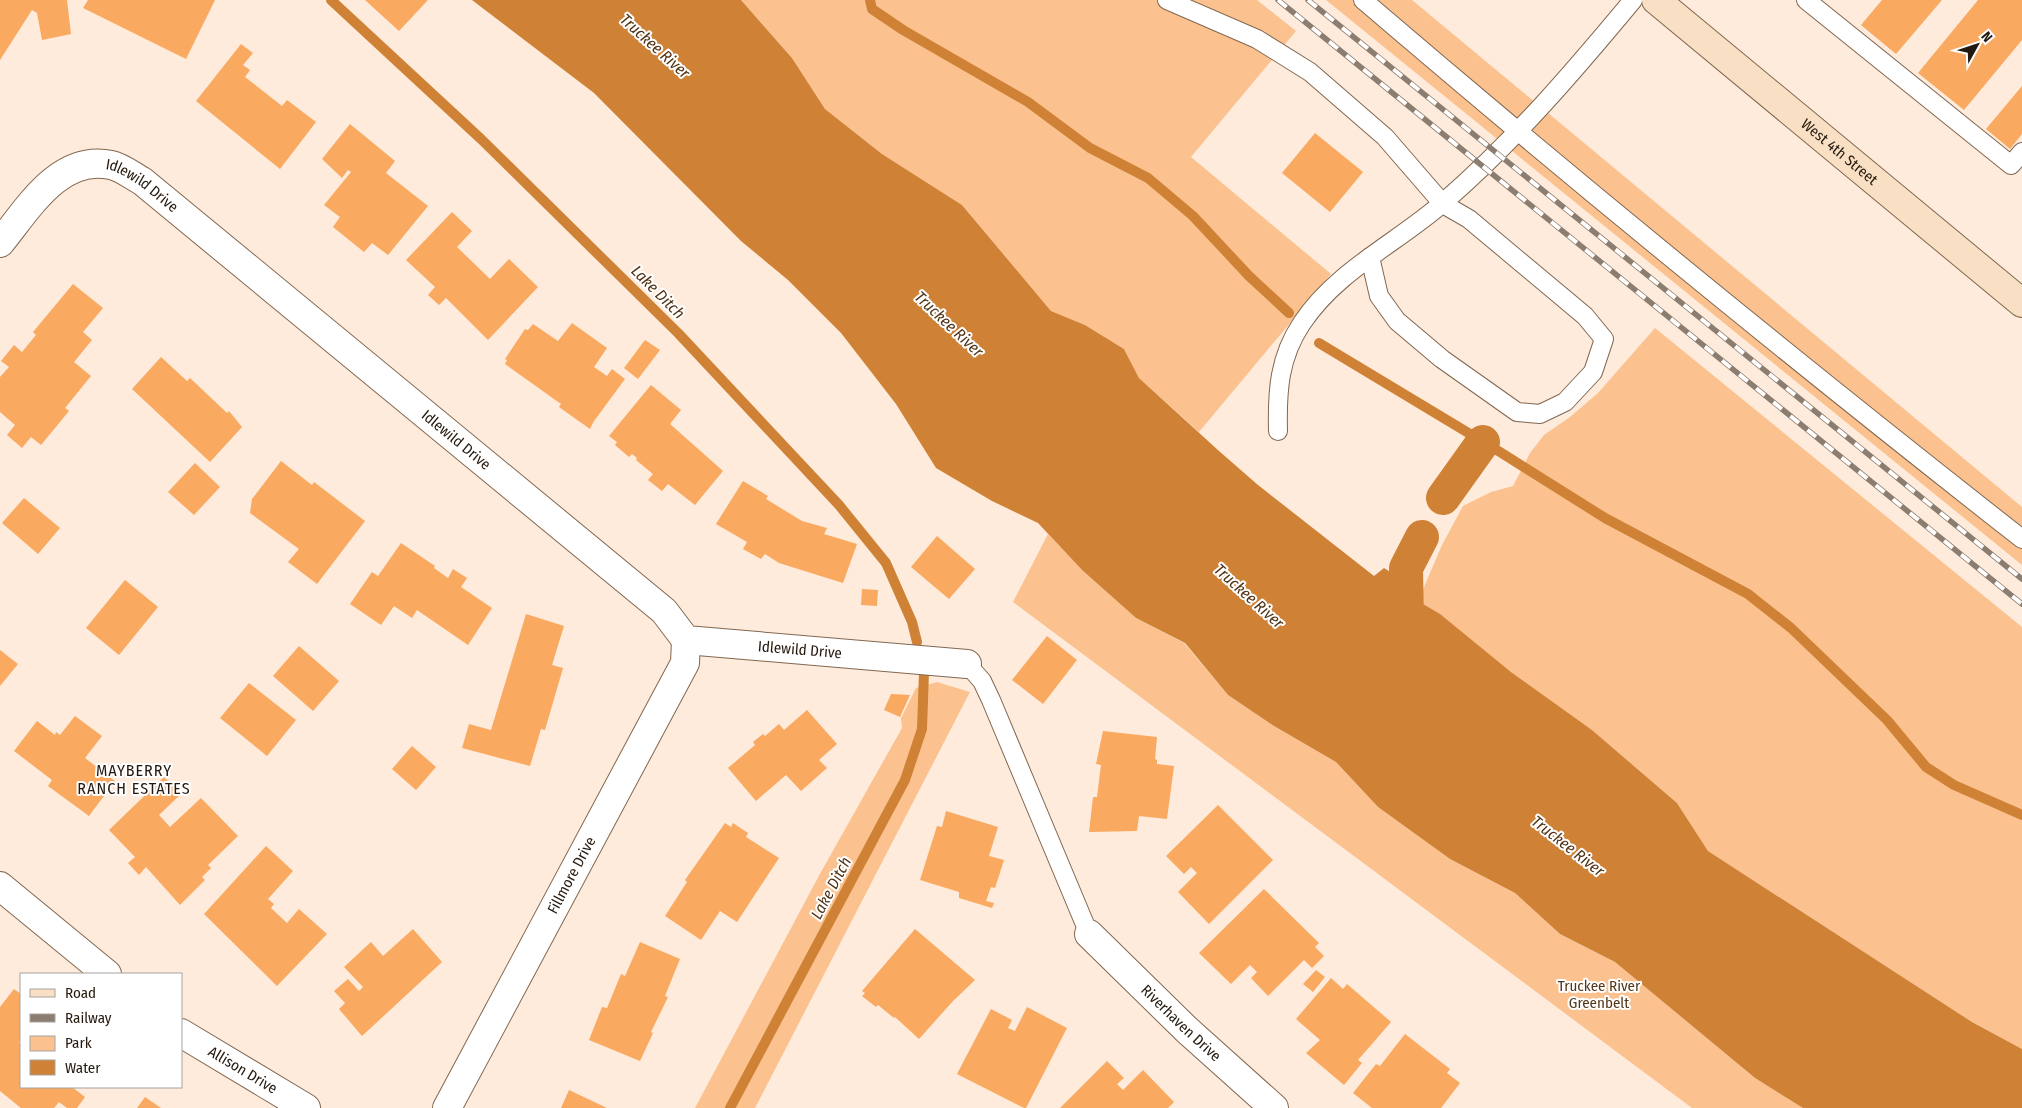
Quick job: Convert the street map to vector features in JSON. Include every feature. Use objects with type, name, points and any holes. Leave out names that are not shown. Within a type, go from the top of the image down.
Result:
[{"type":"main road","name":"West 4th Street","points":[[1656,0],[2022,303]]},
{"type":"street","name":"Idlewild Drive","points":[[0,243],[47,186],[64,172],[88,163],[112,165],[142,181],[664,610],[686,640],[967,664]]},
{"type":"street","name":"Fillmore Drive","points":[[447,1108],[685,663],[686,640]]},
{"type":"street","points":[[0,886],[106,973]]},
{"type":"street","name":"Riverhaven Drive","points":[[1089,934],[1187,1030],[1274,1108]]},
{"type":"street","name":"Allison Drive","points":[[182,1034],[306,1108]]},
{"type":"lane","points":[[1167,0],[1257,39],[1310,72],[1385,137],[1443,204],[1469,219],[1578,310],[1604,339],[1593,372],[1565,402],[1540,414],[1517,412],[1442,359],[1397,321],[1379,296],[1370,257]]},
{"type":"lane","points":[[1363,0],[1518,132],[1803,367],[2022,539]]},
{"type":"lane","points":[[1278,431],[1278,396],[1286,350],[1302,321],[1333,287],[1370,257],[1443,204],[1498,154],[1564,83],[1633,0]]},
{"type":"lane","points":[[1806,0],[2011,165],[2022,152]]},
{"type":"lane","points":[[967,664],[982,681],[991,700],[1089,934]]},
{"type":"green space","points":[[741,0],[1257,0],[1296,31],[1191,157],[1331,274],[1199,432],[1139,378],[1124,349],[1085,325],[1051,311],[962,205],[882,154],[825,109],[792,58]]},
{"type":"green space","points":[[1326,0],[1412,0],[2022,507],[2022,565]]},
{"type":"green space","points":[[1655,328],[2022,627],[2022,1049],[1972,1022],[1708,851],[1677,803],[1592,730],[1511,672],[1440,615],[1418,601],[1442,545],[1463,506],[1491,492],[1513,486],[1530,453],[1544,435],[1570,417],[1598,393]]},
{"type":"green space","name":"Truckee River Greenbelt","points":[[1048,534],[1082,570],[1136,618],[1184,643],[1228,695],[1274,726],[1336,762],[1378,807],[1450,859],[1515,893],[1560,934],[1615,962],[1755,1078],[1803,1108],[1692,1108],[1013,602]]},
{"type":"green space","points":[[937,682],[970,692],[755,1108],[695,1108],[821,872],[902,728],[901,718],[916,688]]},
{"type":"water","name":"Truckee River","points":[[472,0],[741,0],[792,58],[825,109],[882,154],[962,205],[1051,311],[1085,325],[1124,349],[1139,378],[1258,485],[1374,576],[1384,568],[1400,578],[1403,598],[1418,601],[1440,614],[1511,672],[1592,730],[1677,803],[1708,851],[1972,1022],[2022,1049],[2022,1108],[1803,1108],[1755,1078],[1615,962],[1560,934],[1515,893],[1450,859],[1378,807],[1336,762],[1274,726],[1228,695],[1185,643],[1136,618],[1082,570],[1038,523],[992,501],[936,468],[896,404],[841,333],[788,280],[741,241],[594,93]]},
{"type":"building","points":[[0,0],[67,0],[71,34],[42,40],[37,13],[32,10],[0,60]]},
{"type":"building","points":[[88,0],[215,0],[186,59],[83,8]]},
{"type":"building","points":[[365,0],[428,0],[399,31]]},
{"type":"building","points":[[1882,0],[1942,0],[1896,54],[1861,25]]},
{"type":"building","points":[[1978,0],[2022,0],[2022,40],[1964,110],[1918,73]]},
{"type":"building","points":[[241,44],[253,53],[243,65],[250,70],[245,77],[282,106],[287,100],[316,122],[280,169],[196,101]]},
{"type":"building","points":[[2022,86],[2022,134],[2010,149],[1986,129]]},
{"type":"building","points":[[350,124],[395,161],[386,173],[428,206],[388,255],[372,243],[364,252],[333,227],[340,217],[324,205],[351,172],[348,170],[342,178],[322,159]]},
{"type":"building","points":[[1315,133],[1363,172],[1330,212],[1282,173]]},
{"type":"building","points":[[452,212],[472,231],[457,247],[490,279],[509,259],[538,287],[488,340],[446,298],[439,305],[428,295],[435,287],[406,260]]},
{"type":"building","points":[[73,284],[103,308],[83,332],[92,340],[74,362],[91,376],[65,408],[69,411],[41,445],[31,437],[22,448],[7,435],[15,425],[0,412],[0,377],[9,367],[1,361],[14,345],[22,352],[36,335],[33,332]]},
{"type":"building","points":[[572,323],[607,348],[594,367],[607,376],[612,369],[625,379],[590,429],[559,407],[561,404],[505,364],[507,360],[505,359],[525,329],[528,330],[533,324],[558,341]]},
{"type":"building","points":[[645,340],[660,350],[638,379],[624,368]]},
{"type":"building","points":[[161,357],[187,381],[190,378],[227,413],[229,411],[242,427],[210,462],[132,389]]},
{"type":"building","points":[[651,385],[681,410],[670,424],[723,471],[695,505],[668,484],[662,491],[648,480],[653,474],[636,460],[637,458],[632,454],[629,457],[615,445],[617,442],[609,436]]},
{"type":"building","points":[[281,461],[312,485],[314,482],[365,521],[317,584],[288,562],[299,549],[250,513],[252,499]]},
{"type":"building","points":[[195,463],[220,487],[194,515],[168,492]]},
{"type":"building","points":[[743,481],[768,496],[766,499],[802,521],[827,528],[824,534],[857,544],[843,583],[779,563],[765,554],[761,559],[743,549],[747,542],[716,524]]},
{"type":"building","points":[[24,498],[60,528],[38,554],[2,523]]},
{"type":"building","points":[[937,536],[975,569],[949,599],[911,567]]},
{"type":"building","points":[[401,543],[435,566],[434,568],[448,578],[453,569],[467,578],[461,587],[492,608],[468,645],[417,610],[412,618],[394,606],[381,625],[350,604],[372,572],[378,576]]},
{"type":"building","points":[[125,580],[158,607],[119,655],[86,628]]},
{"type":"building","points":[[862,589],[878,590],[877,606],[861,605]]},
{"type":"building","points":[[526,614],[564,626],[552,665],[563,668],[545,730],[541,729],[530,766],[462,748],[469,724],[491,730]]},
{"type":"building","points":[[1047,636],[1077,660],[1043,704],[1012,680]]},
{"type":"building","points":[[299,646],[339,681],[313,711],[273,676]]},
{"type":"building","points":[[0,650],[18,664],[0,686]]},
{"type":"building","points":[[249,683],[296,720],[267,756],[220,718]]},
{"type":"building","points":[[891,694],[910,695],[900,717],[884,710]]},
{"type":"building","points":[[807,710],[837,744],[819,760],[827,768],[801,791],[786,775],[756,801],[728,768],[755,745],[753,742],[763,734],[765,736],[779,724],[784,730]]},
{"type":"building","points":[[75,716],[102,736],[85,758],[115,781],[89,816],[48,786],[52,780],[14,751],[37,721],[55,735],[56,732],[60,735]]},
{"type":"building","points":[[1103,731],[1157,737],[1155,759],[1157,764],[1174,766],[1167,819],[1139,816],[1137,831],[1089,832],[1093,797],[1097,797],[1101,765],[1096,764]]},
{"type":"building","points":[[412,746],[436,767],[416,790],[392,769]]},
{"type":"building","points":[[164,777],[181,794],[159,815],[170,827],[201,798],[238,836],[208,865],[211,868],[202,877],[205,880],[180,905],[146,867],[139,875],[128,863],[135,857],[109,830]]},
{"type":"building","points":[[1218,805],[1273,860],[1209,924],[1178,892],[1197,873],[1191,867],[1184,874],[1166,856]]},
{"type":"building","points":[[946,811],[998,827],[989,856],[1004,860],[995,888],[991,887],[986,901],[994,903],[992,908],[959,898],[959,892],[920,880],[937,826],[942,827]]},
{"type":"building","points":[[725,823],[731,827],[733,823],[748,833],[746,837],[779,858],[737,922],[720,911],[701,940],[665,916],[687,882],[685,880]]},
{"type":"building","points":[[266,846],[293,871],[268,899],[274,904],[271,908],[287,923],[299,909],[327,934],[277,986],[204,914]]},
{"type":"building","points":[[1264,889],[1319,943],[1315,947],[1324,956],[1312,968],[1304,960],[1268,996],[1251,978],[1257,972],[1250,965],[1231,984],[1199,953]]},
{"type":"building","points":[[413,929],[442,962],[362,1036],[339,1009],[345,1003],[334,991],[348,979],[359,991],[363,987],[344,967],[371,942],[383,956]]},
{"type":"building","points":[[915,929],[975,980],[919,1039],[895,1017],[878,1005],[876,1007],[862,996],[865,993],[862,991]]},
{"type":"building","points":[[640,942],[680,959],[665,996],[668,997],[651,1032],[653,1033],[640,1061],[589,1040],[602,1007],[607,1008],[621,974],[625,976]]},
{"type":"building","points":[[1316,970],[1325,977],[1313,992],[1303,984]]},
{"type":"building","points":[[1331,978],[1343,989],[1347,984],[1391,1022],[1358,1060],[1362,1063],[1344,1085],[1306,1053],[1320,1040],[1296,1019]]},
{"type":"building","points":[[14,989],[20,993],[20,1088],[73,1088],[85,1097],[77,1108],[67,1108],[59,1102],[54,1108],[21,1108],[0,1091],[0,1007]]},
{"type":"building","points":[[1027,1007],[1067,1028],[1026,1108],[1024,1108],[957,1074],[991,1009],[1012,1020],[1008,1028],[1015,1031]]},
{"type":"building","points":[[1405,1034],[1450,1069],[1447,1073],[1460,1083],[1441,1108],[1372,1108],[1353,1093],[1376,1064],[1380,1066]]},
{"type":"building","points":[[1107,1061],[1124,1078],[1117,1084],[1123,1090],[1143,1070],[1174,1102],[1168,1108],[1060,1108]]},
{"type":"building","points":[[569,1090],[607,1108],[561,1108]]},
{"type":"building","points":[[145,1097],[161,1108],[137,1108]]},
{"type":"waterway","name":"Lake Ditch","points":[[331,0],[481,139],[678,333],[839,505],[886,563],[912,622],[917,642]]},
{"type":"waterway","points":[[870,0],[872,9],[903,30],[1028,102],[1090,148],[1148,178],[1193,216],[1249,276],[1289,313]]},
{"type":"waterway","points":[[1319,343],[1605,518],[1748,594],[1791,628],[1887,720],[1926,767],[1954,785],[2022,815]]},
{"type":"waterway","points":[[1443,498],[1483,442]]},
{"type":"waterway","points":[[1398,641],[1407,621],[1406,568],[1422,537]]},
{"type":"waterway","name":"Lake Ditch","points":[[730,1108],[905,780],[922,729],[924,672]]},
{"type":"railway","points":[[1278,0],[2022,604]]},
{"type":"railway","points":[[1308,0],[2022,579]]},
{"type":"district","name":"MAYBERRY RANCH ESTATES","points":[[134,779]]}]
